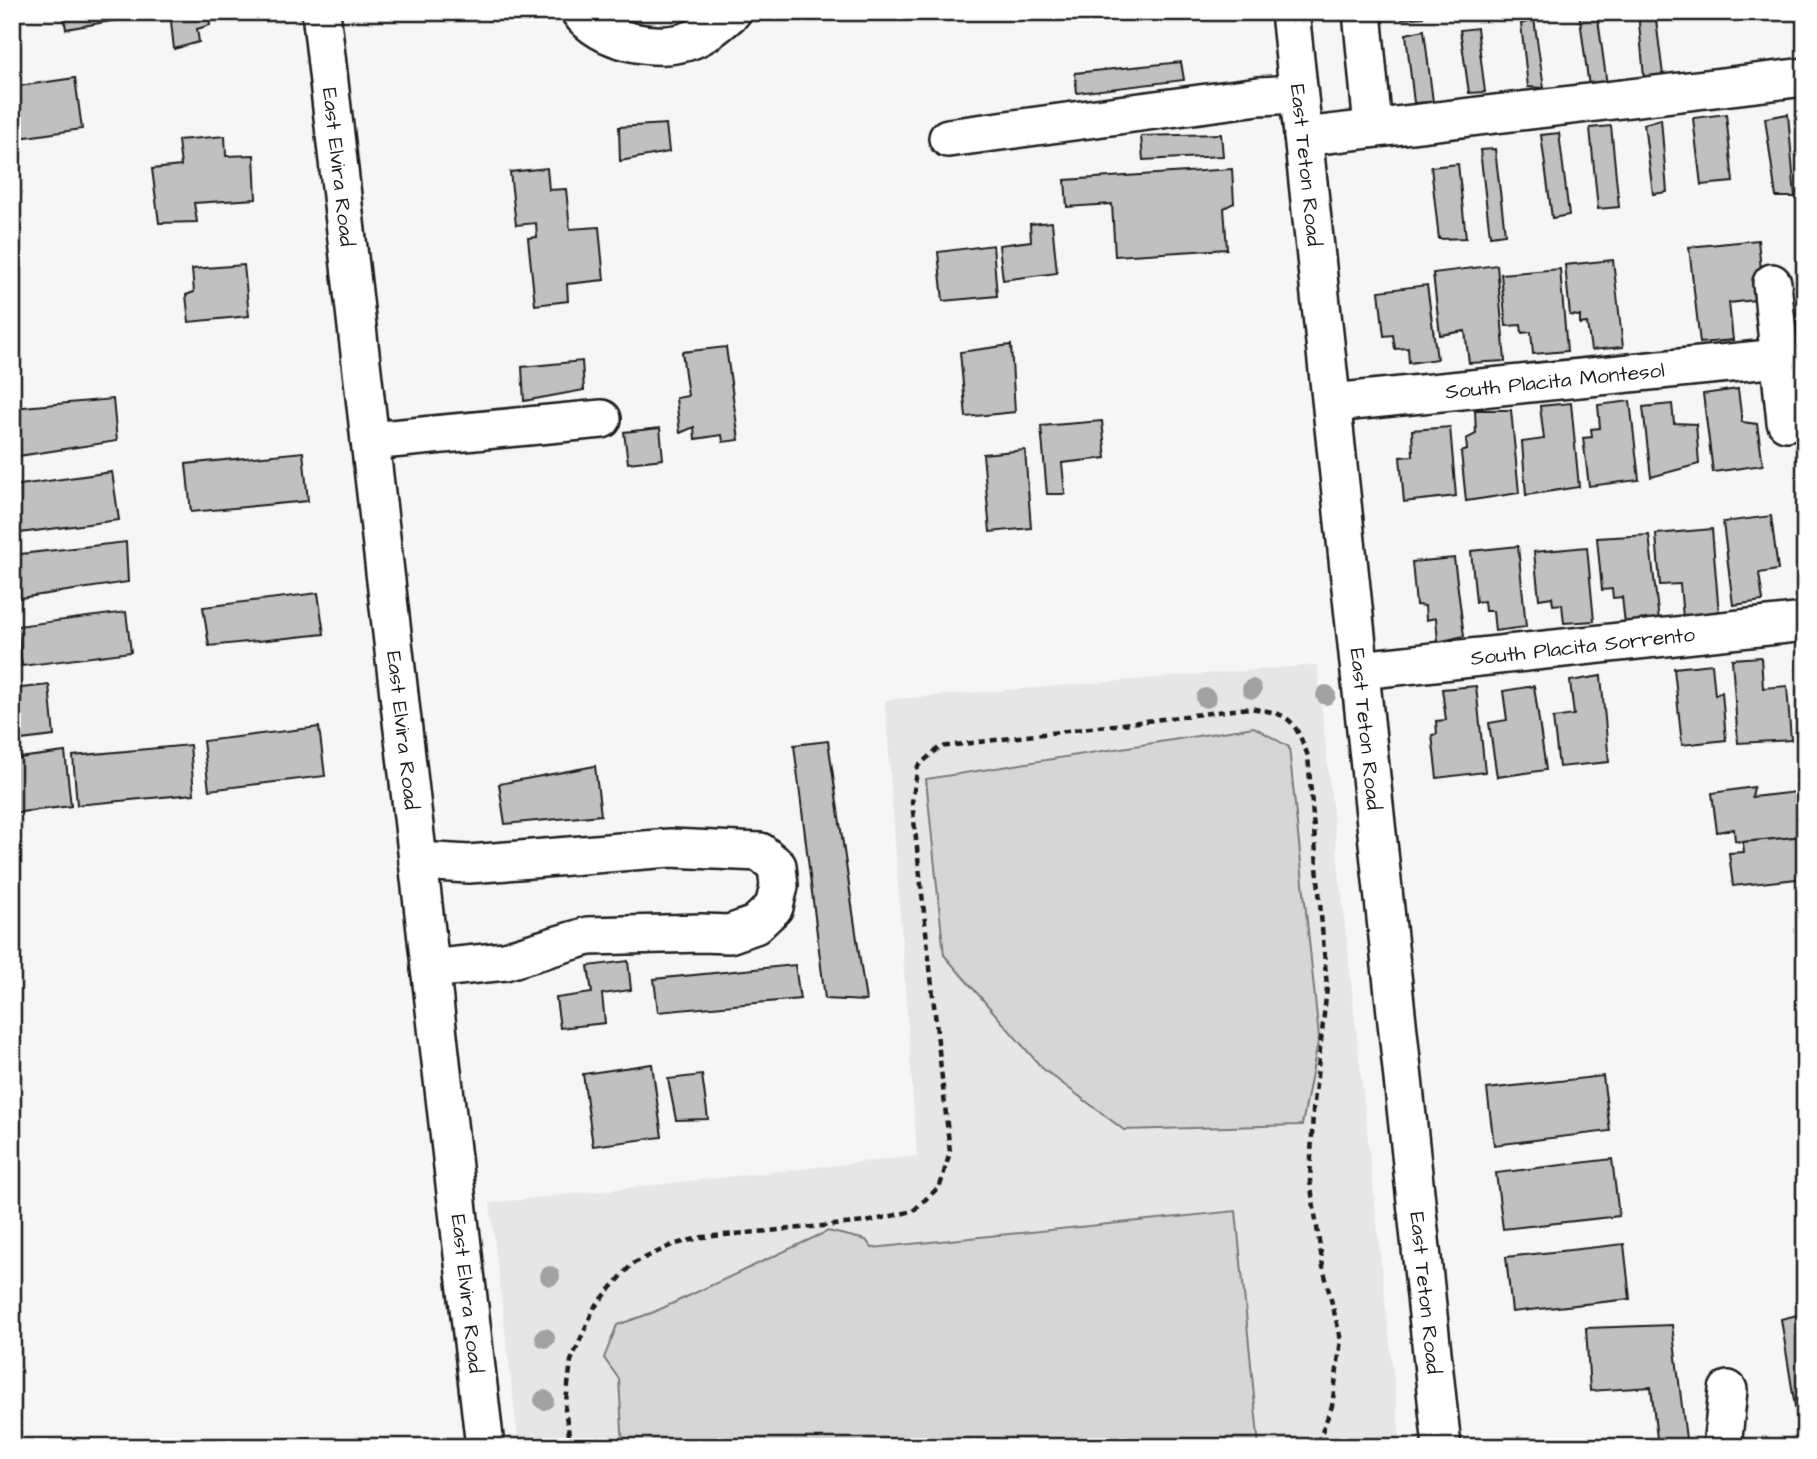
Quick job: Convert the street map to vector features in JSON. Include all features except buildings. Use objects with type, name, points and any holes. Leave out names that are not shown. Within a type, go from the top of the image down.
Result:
[{"type":"street","name":"East Elvira Road","points":[[321,12],[485,1447]]},
{"type":"street","points":[[580,12],[587,23],[616,40],[653,45],[688,41],[711,30],[732,12]]},
{"type":"street","name":"East Teton Road","points":[[1290,12],[1442,1447]]},
{"type":"street","points":[[1362,12],[1373,128]]},
{"type":"street","points":[[1303,137],[1805,77]]},
{"type":"street","points":[[948,138],[1259,96],[1298,94]]},
{"type":"street","points":[[1772,283],[1786,422]]},
{"type":"street","name":"South Placita Montesol","points":[[1332,403],[1779,358]]},
{"type":"street","points":[[370,441],[602,419]]},
{"type":"street","name":"South Placita Sorrento","points":[[1360,670],[1805,622]]},
{"type":"street","points":[[418,861],[469,864],[670,848],[760,852],[777,866],[779,886],[774,907],[755,925],[729,934],[588,936],[505,961],[430,969]]},
{"type":"street","points":[[1723,1447],[1728,1390]]},
{"type":"path","points":[[571,1447],[565,1410],[571,1361],[594,1308],[632,1264],[672,1245],[703,1237],[866,1222],[913,1211],[940,1186],[950,1152],[912,802],[918,766],[940,747],[1249,708],[1280,713],[1297,727],[1308,756],[1327,988],[1312,1111],[1310,1181],[1322,1267],[1341,1340],[1332,1406],[1316,1447]]},
{"type":"shaded area","points":[[1317,665],[1401,1447],[519,1447],[490,1203],[917,1156],[885,700]]},
{"type":"shaded area","points":[[1254,727],[1289,747],[1319,1037],[1302,1125],[1124,1130],[1042,1068],[944,955],[926,779]]},
{"type":"shaded area","points":[[1236,1211],[1259,1447],[623,1447],[619,1379],[604,1358],[617,1325],[654,1312],[828,1231],[866,1240],[872,1248]]}]
